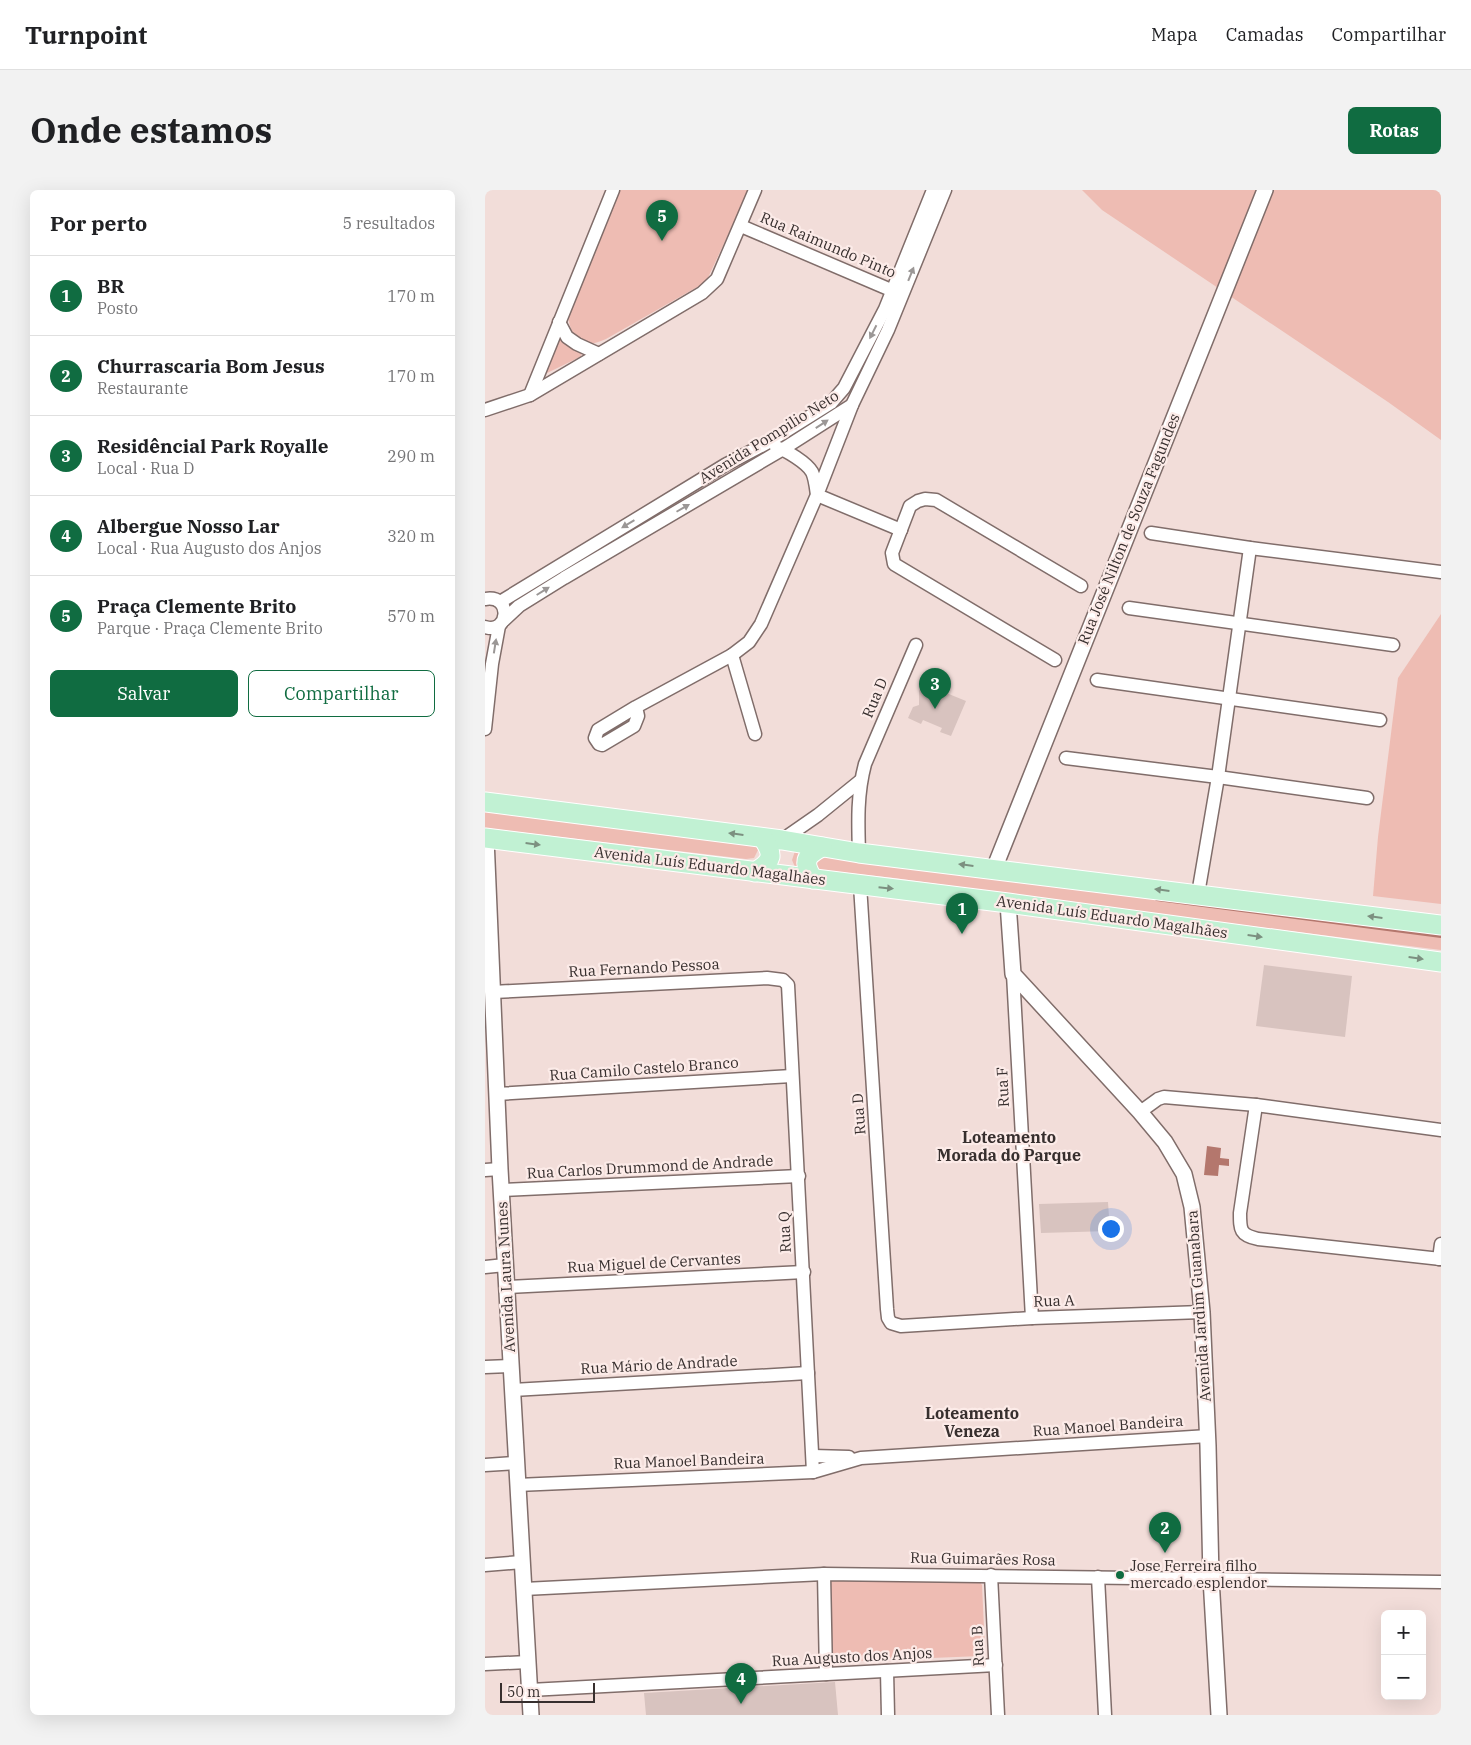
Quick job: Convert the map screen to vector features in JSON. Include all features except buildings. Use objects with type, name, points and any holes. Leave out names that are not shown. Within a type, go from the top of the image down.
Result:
[{"type":"main road","points":[[485,802],[782,840],[859,853],[1441,925]]},
{"type":"main road","name":"Avenida Luís Eduardo Magalhães","points":[[486,838],[860,886],[1008,902],[1441,962]]},
{"type":"main road","points":[[755,872],[767,865],[770,859],[769,847],[763,838]]},
{"type":"main road","points":[[813,879],[807,870],[807,857],[821,847]]},
{"type":"street","points":[[530,395],[613,190]]},
{"type":"street","points":[[485,410],[503,406],[530,395],[702,293],[717,279],[755,190]]},
{"type":"street","name":"Avenida Pompilio Neto","points":[[501,623],[519,606],[564,578],[783,449],[853,405],[888,330],[897,292],[933,190]]},
{"type":"street","name":"Avenida Pompilio Neto","points":[[500,602],[725,465],[767,443],[839,396],[885,310],[897,292],[945,190]]},
{"type":"street","name":"Rua José Nilton de Souza Fagundes","points":[[994,869],[1265,190]]},
{"type":"street","name":"Rua Raimundo Pinto","points":[[741,226],[897,292]]},
{"type":"street","points":[[559,322],[567,337],[599,354]]},
{"type":"street","points":[[636,707],[732,655],[749,642],[761,624],[817,495],[853,405]]},
{"type":"street","points":[[767,443],[783,449],[813,472],[817,495]]},
{"type":"street","points":[[817,495],[901,530]]},
{"type":"street","points":[[1055,660],[894,564],[892,553],[910,506],[925,499],[936,500],[1081,586]]},
{"type":"street","points":[[1151,533],[1250,548],[1441,572]]},
{"type":"street","points":[[1198,894],[1218,777],[1250,548]]},
{"type":"street","points":[[485,600],[491,598],[500,602],[504,607],[505,613],[492,664],[485,729]]},
{"type":"street","points":[[1129,608],[1393,644]]},
{"type":"street","points":[[485,627],[490,628],[501,623]]},
{"type":"street","name":"Rua D","points":[[859,853],[858,802],[860,781],[865,764],[916,645]]},
{"type":"street","points":[[732,655],[755,734]]},
{"type":"street","points":[[1097,680],[1380,720]]},
{"type":"street","points":[[1066,758],[1367,798]]},
{"type":"street","points":[[782,840],[819,815],[860,781]]},
{"type":"street","name":"Avenida Laura Nunes","points":[[486,838],[488,967],[493,992],[491,1071],[497,1094],[492,1170],[502,1190],[515,1463],[531,1690],[531,1715]]},
{"type":"street","name":"Rua D","points":[[860,886],[887,1309],[888,1318],[891,1323],[907,1325]]},
{"type":"street","points":[[1008,902],[1013,974]]},
{"type":"street","name":"Avenida Jardim Guanabara","points":[[1013,974],[1140,1112],[1165,1142],[1184,1174],[1192,1207],[1202,1312],[1208,1436],[1211,1578],[1219,1715]]},
{"type":"street","name":"Rua F","points":[[1013,974],[1032,1318]]},
{"type":"street","name":"Rua Fernando Pessoa","points":[[493,992],[767,978],[783,980],[788,985],[790,991]]},
{"type":"street","name":"Rua Q","points":[[790,991],[792,1076],[799,1176],[813,1472]]},
{"type":"street","name":"Rua Camilo Castelo Branco","points":[[497,1094],[792,1076]]},
{"type":"street","points":[[1140,1112],[1165,1096],[1256,1105],[1441,1130]]},
{"type":"street","points":[[1256,1105],[1241,1213],[1241,1225],[1243,1233],[1247,1237],[1440,1259],[1441,1244]]},
{"type":"street","name":"Rua Carlos Drummond de Andrade","points":[[502,1190],[799,1176]]},
{"type":"street","points":[[485,1266],[505,1266]]},
{"type":"street","name":"Rua Miguel de Cervantes","points":[[507,1287],[803,1272]]},
{"type":"street","name":"Rua A","points":[[907,1325],[1202,1312]]},
{"type":"street","points":[[485,1367],[511,1366]]},
{"type":"street","name":"Rua Mário de Andrade","points":[[513,1390],[808,1373]]},
{"type":"street","name":"Rua Manoel Bandeira","points":[[813,1456],[861,1458],[1208,1436]]},
{"type":"street","name":"Rua Manoel Bandeira","points":[[517,1485],[813,1472],[861,1458]]},
{"type":"street","points":[[485,1465],[515,1463]]},
{"type":"street","points":[[485,1565],[522,1562]]},
{"type":"street","points":[[824,1574],[826,1674]]},
{"type":"street","name":"Rua Guimarães Rosa","points":[[524,1589],[824,1574],[1441,1582]]},
{"type":"street","name":"Rua B","points":[[991,1575],[997,1715]]},
{"type":"street","points":[[1098,1577],[1105,1715]]},
{"type":"street","points":[[485,1664],[528,1662]]},
{"type":"street","name":"Rua Augusto dos Anjos","points":[[531,1690],[996,1665]]},
{"type":"street","points":[[887,1671],[888,1715]]},
{"type":"shaded area","points":[[620,190],[749,190],[706,282],[606,339],[591,344],[585,343],[576,338],[568,318]]},
{"type":"shaded area","points":[[1082,190],[1441,190],[1441,440],[1388,402],[1102,210]]},
{"type":"shaded area","points":[[560,334],[583,352],[580,357],[545,374]]},
{"type":"shaded area","points":[[1441,614],[1441,904],[1373,896],[1378,837],[1398,678]]},
{"type":"shaded area","points":[[485,804],[750,843],[756,846],[758,850],[754,858],[746,859],[485,828]]},
{"type":"shaded area","points":[[795,851],[1441,928],[1441,950],[894,878],[795,867],[792,860]]},
{"type":"shaded area","points":[[1207,1146],[1221,1148],[1220,1158],[1229,1159],[1229,1166],[1219,1165],[1218,1176],[1204,1175]]},
{"type":"shaded area","points":[[831,1575],[978,1580],[982,1585],[985,1650],[981,1656],[833,1662],[827,1657]]},
{"type":"waterway","points":[[1157,899],[1441,936]]},
{"type":"place","name":"Praça Clemente Brito","points":[[662,241]]},
{"type":"place","name":"Residêncial Park Royalle","points":[[935,709]]},
{"type":"place","name":"BR","points":[[962,934]]},
{"type":"place","name":"Churrascaria Bom Jesus","points":[[1165,1553]]},
{"type":"place","name":"Jose Ferreira filho mercado esplendor","points":[[1120,1575]]},
{"type":"place","name":"Albergue Nosso Lar","points":[[741,1704]]},
{"type":"district","name":"Loteamento Morada do Parque","points":[[1009,1146]]},
{"type":"district","name":"Loteamento Veneza","points":[[972,1422]]}]
